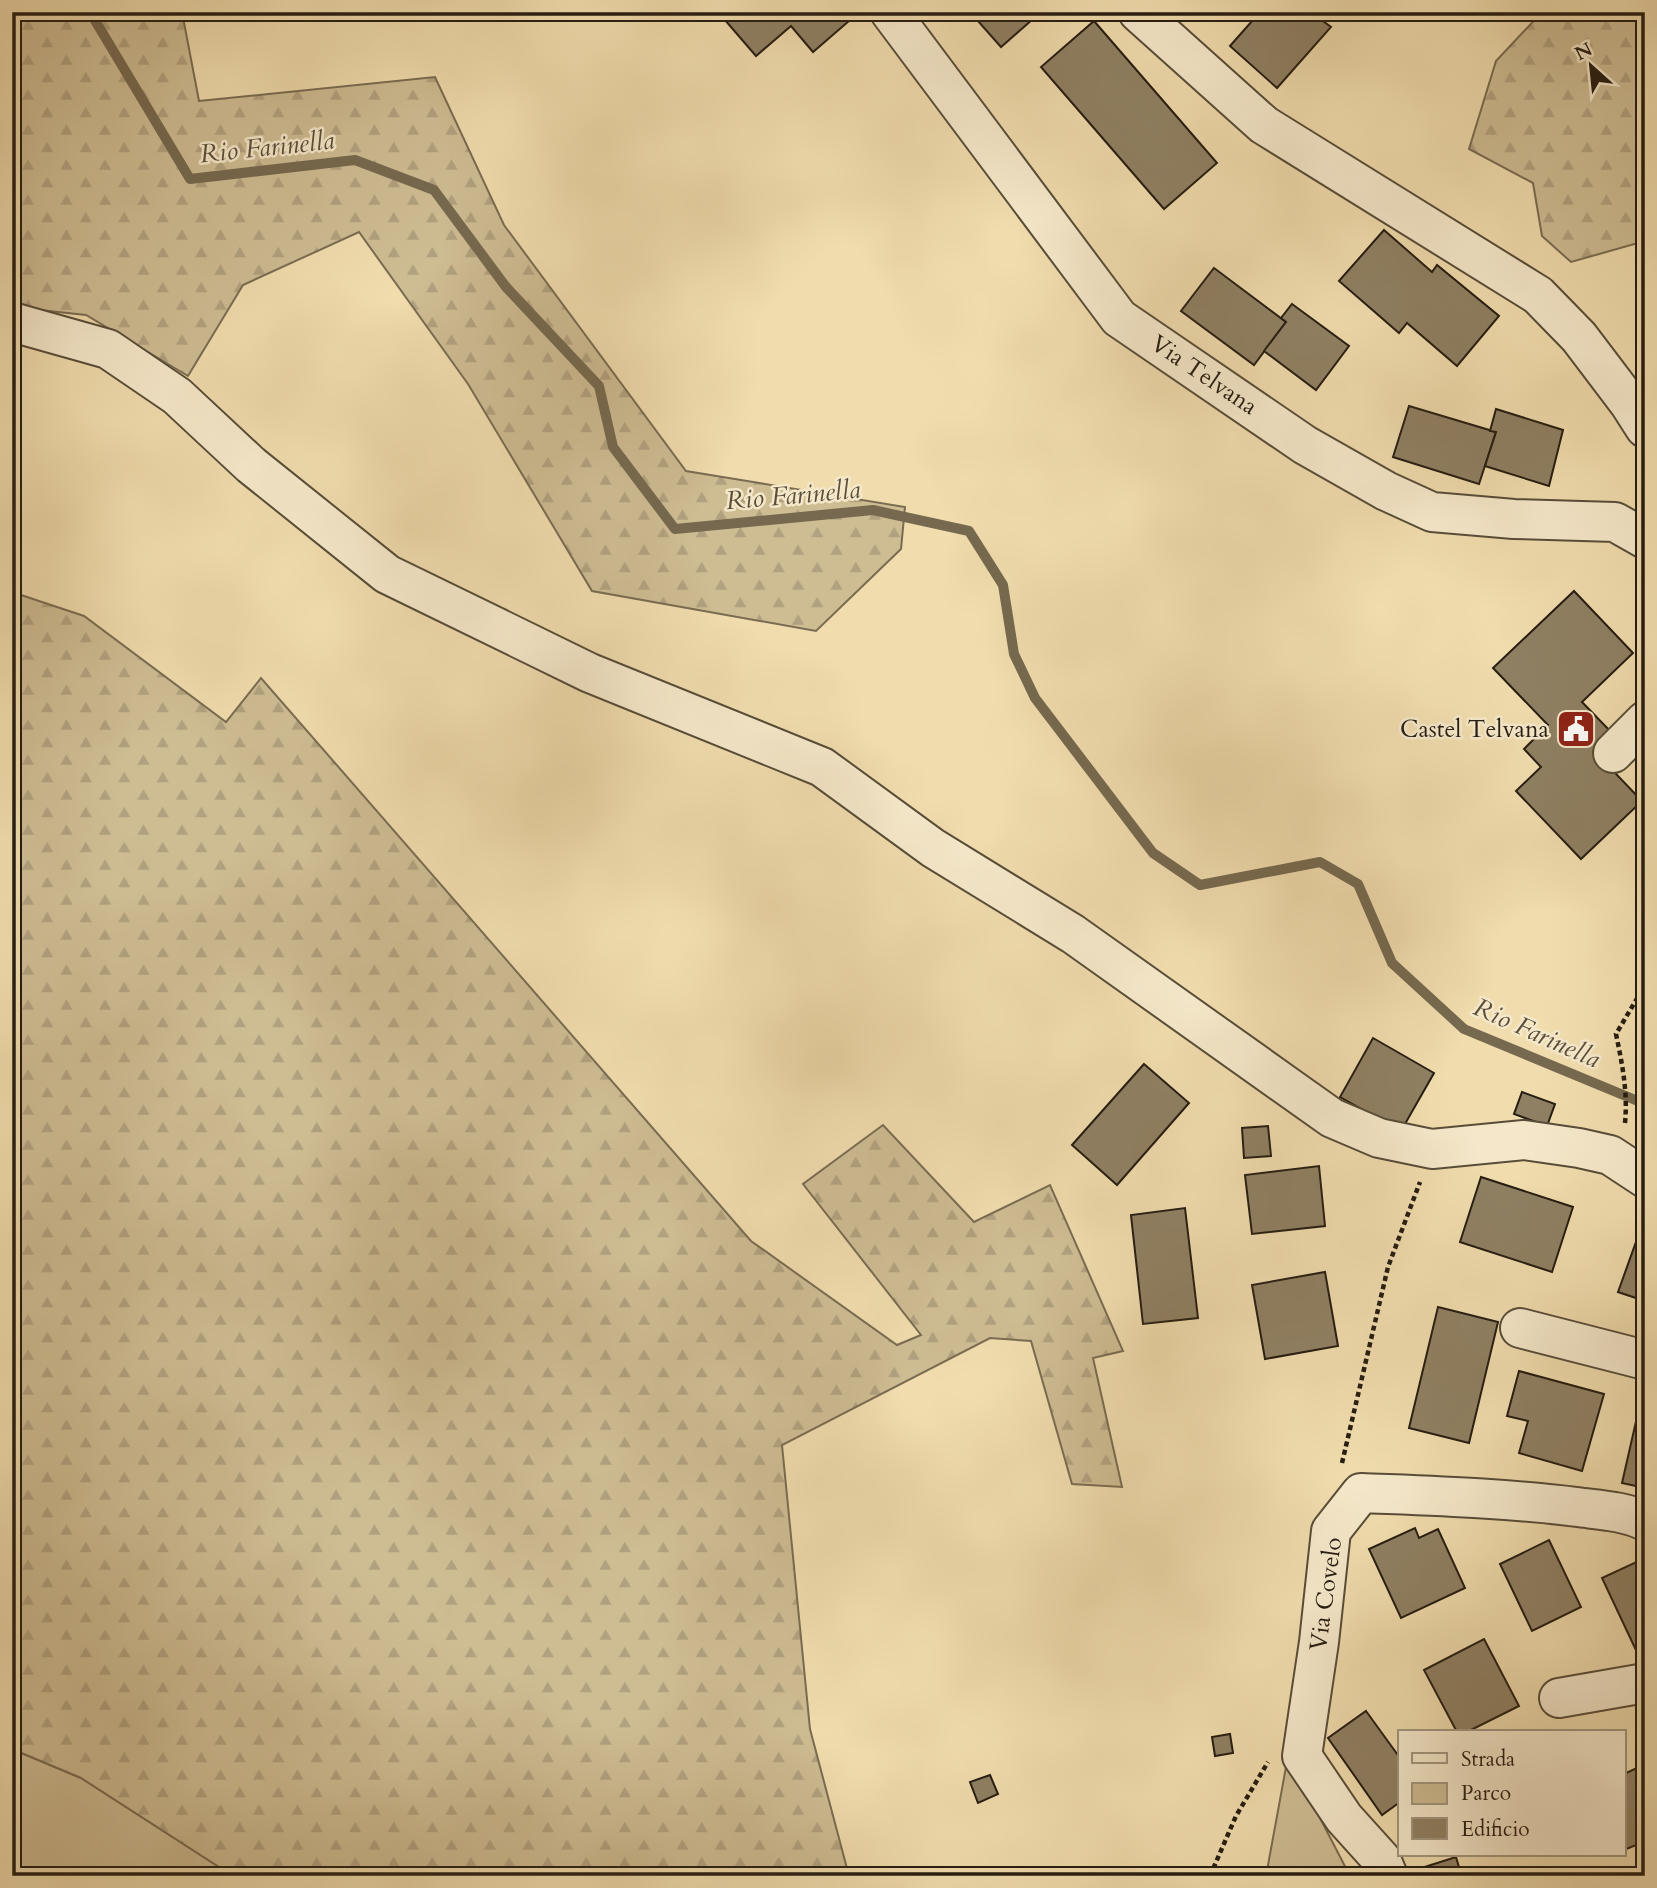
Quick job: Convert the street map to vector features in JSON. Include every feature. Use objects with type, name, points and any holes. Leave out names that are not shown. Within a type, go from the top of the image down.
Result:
[{"type":"street","name":"Via Telvana","points":[[890,12],[1119,318],[1305,445],[1386,491],[1432,512],[1514,519],[1615,522],[1645,539]]},
{"type":"street","points":[[1138,12],[1264,125],[1538,295],[1579,337],[1633,383],[1645,428]]},
{"type":"street","points":[[12,322],[108,349],[177,396],[251,465],[387,574],[590,673],[822,767],[933,848],[1073,934],[1332,1118],[1379,1138],[1432,1149],[1524,1140],[1618,1138],[1645,1178]]},
{"type":"street","points":[[1612,753],[1645,721]]},
{"type":"street","points":[[1520,1328],[1645,1360]]},
{"type":"street","name":"Via Covelo","points":[[1388,1876],[1381,1859],[1344,1818],[1302,1756],[1319,1642],[1331,1531],[1361,1493],[1473,1497],[1555,1504],[1631,1515],[1645,1521]]},
{"type":"street","points":[[1559,1698],[1645,1683]]},
{"type":"path","points":[[1618,1138],[1626,1107],[1624,1071],[1616,1034],[1645,985]]},
{"type":"path","points":[[1210,1876],[1236,1816],[1264,1770]]},
{"type":"green space","points":[[12,12],[182,12],[199,101],[435,77],[504,225],[686,471],[905,507],[901,549],[816,631],[592,591],[468,384],[359,232],[243,285],[188,376],[86,315],[12,307]]},
{"type":"green space","points":[[1542,12],[1645,12],[1645,241],[1571,262],[1542,236],[1533,183],[1469,149],[1496,61]]},
{"type":"green space","points":[[12,592],[84,616],[226,722],[261,678],[751,1241],[897,1345],[921,1335],[803,1184],[883,1125],[974,1222],[1050,1185],[1123,1351],[1093,1358],[1122,1487],[1072,1484],[1031,1341],[990,1338],[782,1445],[810,1729],[849,1876],[233,1876],[81,1778],[12,1749]]},
{"type":"green space","points":[[12,1749],[81,1778],[233,1876],[12,1876]]},
{"type":"green space","points":[[1288,1756],[1350,1876],[1266,1876]]},
{"type":"building","points":[[718,12],[841,12],[849,21],[813,52],[791,26],[756,56]]},
{"type":"building","points":[[970,12],[1041,12],[1001,47]]},
{"type":"building","points":[[1260,12],[1331,12],[1323,21],[1331,27],[1277,88],[1230,46]]},
{"type":"building","points":[[1094,21],[1217,163],[1164,209],[1041,67]]},
{"type":"building","points":[[1384,230],[1432,272],[1437,265],[1499,316],[1457,366],[1407,323],[1399,333],[1339,281]]},
{"type":"building","points":[[1214,268],[1286,322],[1254,365],[1181,311]]},
{"type":"building","points":[[1292,304],[1349,346],[1316,390],[1264,351],[1286,322],[1281,318]]},
{"type":"building","points":[[1409,406],[1496,432],[1479,484],[1393,457]]},
{"type":"building","points":[[1496,409],[1563,430],[1549,486],[1485,466],[1496,432],[1490,431]]},
{"type":"building","name":"Castel Telvana","points":[[1574,591],[1633,653],[1582,702],[1613,734],[1594,751],[1642,801],[1581,859],[1516,791],[1541,767],[1524,749],[1548,725],[1493,668]]},
{"type":"building","points":[[1373,1038],[1434,1073],[1401,1131],[1340,1097]]},
{"type":"building","points":[[1144,1064],[1189,1103],[1117,1185],[1072,1145]]},
{"type":"building","points":[[1522,1092],[1555,1104],[1547,1126],[1514,1114]]},
{"type":"building","points":[[1268,1126],[1271,1156],[1244,1158],[1242,1128]]},
{"type":"building","points":[[1319,1166],[1325,1226],[1252,1234],[1245,1175]]},
{"type":"building","points":[[1481,1177],[1573,1207],[1552,1272],[1460,1242]]},
{"type":"building","points":[[1185,1208],[1198,1318],[1143,1324],[1131,1215]]},
{"type":"building","points":[[1641,1228],[1645,1229],[1645,1301],[1618,1292]]},
{"type":"building","points":[[1325,1272],[1338,1346],[1265,1359],[1252,1285]]},
{"type":"building","points":[[1438,1307],[1498,1322],[1469,1443],[1409,1428]]},
{"type":"building","points":[[1519,1371],[1604,1394],[1582,1471],[1519,1453],[1528,1421],[1507,1416]]},
{"type":"building","points":[[1645,1382],[1645,1488],[1622,1483]]},
{"type":"building","points":[[1415,1528],[1419,1538],[1438,1529],[1465,1588],[1401,1618],[1369,1549]]},
{"type":"building","points":[[1549,1540],[1581,1607],[1532,1631],[1500,1564]]},
{"type":"building","points":[[1645,1558],[1645,1661],[1642,1663],[1602,1578]]},
{"type":"building","points":[[1484,1639],[1519,1706],[1471,1730],[1456,1730],[1424,1670]]},
{"type":"building","points":[[1366,1711],[1398,1755],[1398,1803],[1382,1815],[1328,1738]]},
{"type":"building","points":[[1230,1734],[1233,1753],[1215,1756],[1212,1737]]},
{"type":"building","points":[[1639,1767],[1645,1781],[1645,1864],[1636,1845],[1626,1849],[1626,1773]]},
{"type":"building","points":[[990,1775],[998,1794],[978,1803],[970,1782]]},
{"type":"building","points":[[1456,1857],[1461,1874],[1479,1869],[1481,1876],[1413,1876],[1412,1871]]},
{"type":"waterway","name":"Rio Farinella","points":[[90,12],[190,179],[355,160],[434,190],[506,287],[599,386],[613,447],[675,529],[873,510],[969,531],[1003,585],[1014,654],[1035,698],[1153,853],[1200,885],[1320,862],[1358,884],[1392,963],[1464,1029],[1645,1104]]},
{"type":"place","name":"Castel Telvana","points":[[1576,729]]}]
